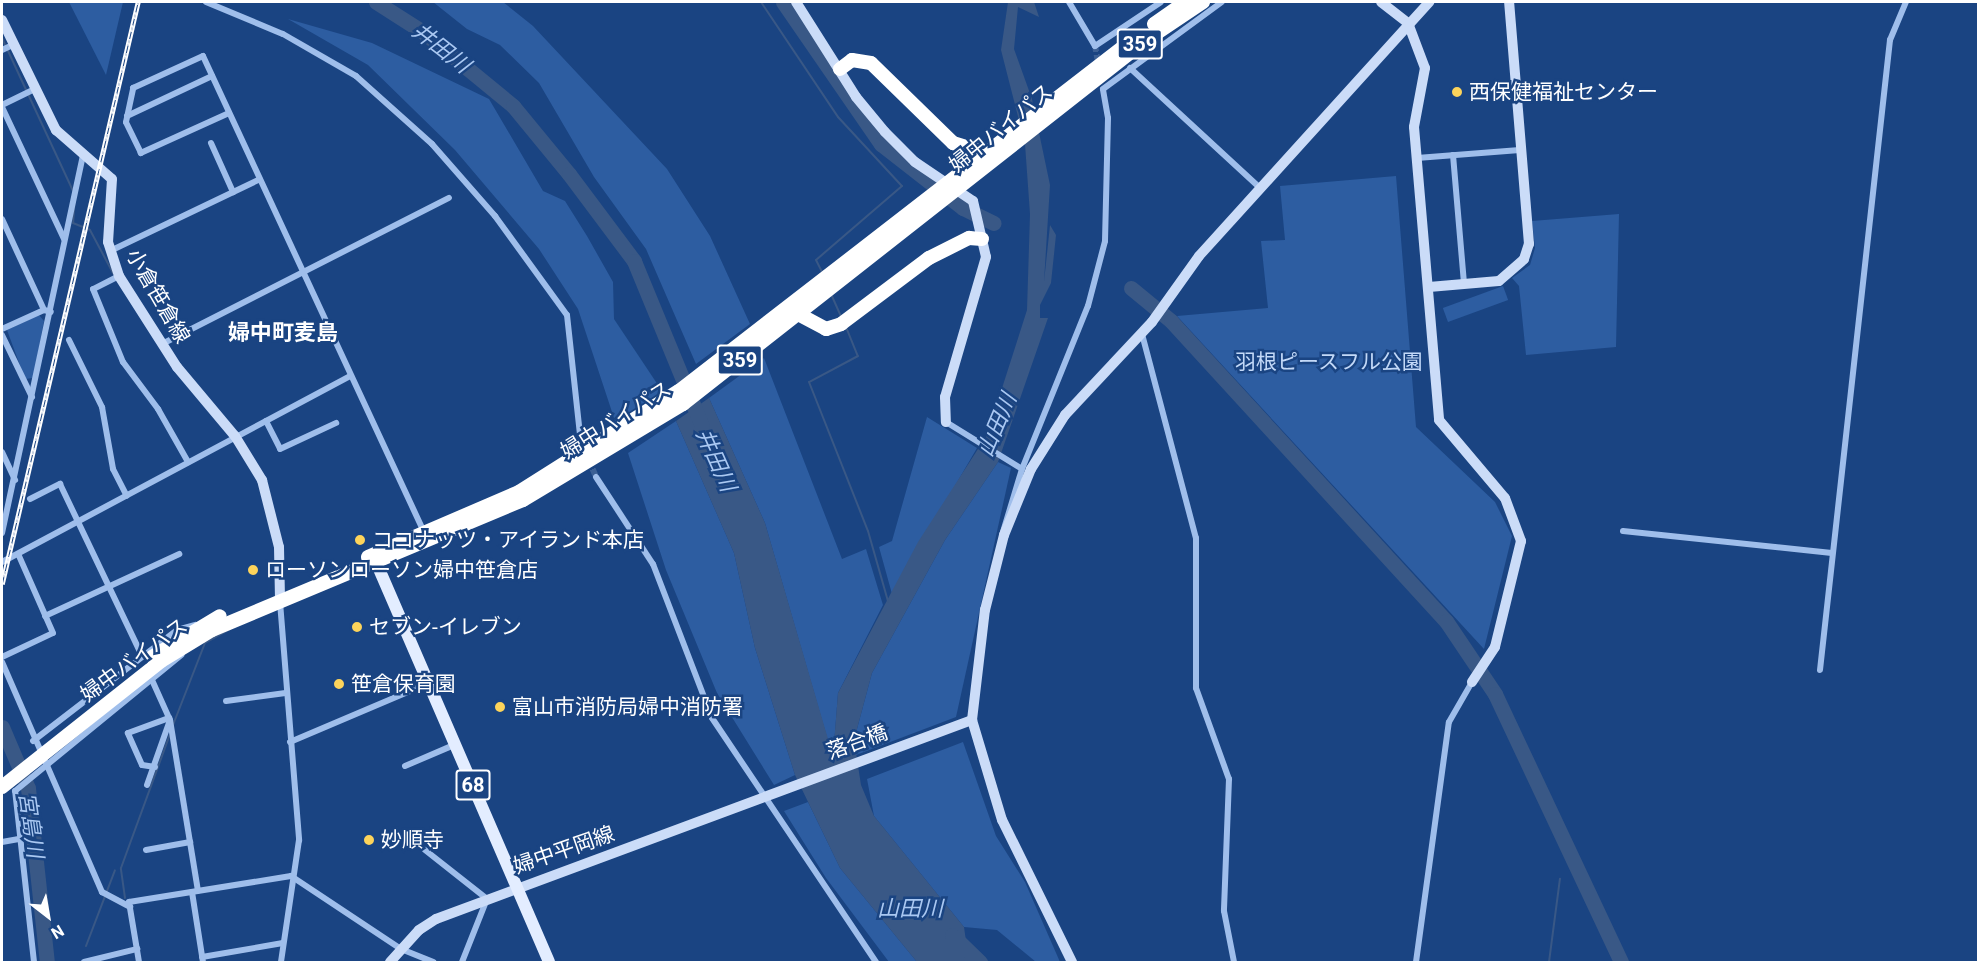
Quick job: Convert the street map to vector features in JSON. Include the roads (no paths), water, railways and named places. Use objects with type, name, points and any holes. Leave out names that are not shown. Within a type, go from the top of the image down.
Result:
[{"type":"highway","name":"婦中バイパス","points":[[374,559],[425,533],[519,492],[683,404],[866,263],[1079,85],[1185,2]]},
{"type":"highway","name":"婦中バイパス","points":[[2,776],[209,626],[279,594],[523,500],[608,446],[985,153],[1079,85],[1203,2]]},
{"type":"highway","points":[[840,69],[852,60],[871,63],[953,143],[985,153]]},
{"type":"highway","points":[[904,214],[955,168],[953,143]]},
{"type":"highway","points":[[800,315],[826,329],[841,324],[929,258],[981,234]]},
{"type":"highway","points":[[841,324],[821,321],[819,308],[866,263]]},
{"type":"highway","name":"婦中バイパス","points":[[2,788],[53,741]]},
{"type":"main road","name":"68","points":[[374,559],[549,963]]},
{"type":"street","points":[[206,2],[284,34],[356,76],[432,144],[495,216],[567,315],[581,444]]},
{"type":"street","points":[[796,2],[840,69],[892,139],[973,201],[981,234],[982,275],[945,397],[946,422],[1020,468]]},
{"type":"street","points":[[1069,2],[1095,46],[1161,2]]},
{"type":"street","points":[[1004,535],[1002,523],[1020,468],[1099,265],[1108,118],[1103,88],[1222,2]]},
{"type":"street","points":[[1381,2],[1408,23],[1425,68],[1414,127],[1439,420],[1505,498],[1521,540],[1496,647],[1486,665],[1472,681],[1449,722],[1416,963]]},
{"type":"street","points":[[1072,963],[1002,820],[968,722],[985,610],[1004,535],[1052,431],[1152,322],[1199,256],[1429,2]]},
{"type":"street","points":[[1429,287],[1499,281],[1524,259],[1529,244],[1509,2]]},
{"type":"street","points":[[1820,670],[1890,40],[1906,2]]},
{"type":"street","name":"小倉笹倉線","points":[[2,20],[16,44],[56,130],[112,179],[110,251],[119,276],[162,344],[235,436],[272,507],[279,594]]},
{"type":"street","points":[[2,51],[16,44]]},
{"type":"street","points":[[229,113],[141,153],[127,116],[133,88],[203,56],[425,533]]},
{"type":"street","points":[[1130,68],[1260,188]]},
{"type":"street","points":[[127,116],[212,76]]},
{"type":"street","points":[[35,89],[2,106],[66,243]]},
{"type":"street","points":[[211,143],[233,192]]},
{"type":"street","points":[[1417,158],[1520,150]]},
{"type":"street","points":[[2,533],[15,481],[47,311],[66,243],[83,155]]},
{"type":"street","points":[[1453,155],[1464,284]]},
{"type":"street","points":[[110,251],[260,179]]},
{"type":"street","points":[[162,344],[449,198]]},
{"type":"street","points":[[2,219],[47,311]]},
{"type":"street","points":[[119,276],[93,289],[123,362],[158,409],[188,462]]},
{"type":"street","points":[[2,329],[47,311]]},
{"type":"street","points":[[1142,333],[1196,538],[1196,688],[1229,779],[1224,911],[1234,963]]},
{"type":"street","points":[[2,335],[32,397]]},
{"type":"street","points":[[69,340],[102,407],[113,469],[128,496]]},
{"type":"street","points":[[2,562],[18,556],[235,436],[266,422],[351,376]]},
{"type":"street","points":[[266,422],[279,449],[336,423]]},
{"type":"street","points":[[2,452],[15,481]]},
{"type":"street","points":[[596,477],[653,564],[712,718],[876,963]]},
{"type":"street","points":[[30,499],[60,484],[142,656]]},
{"type":"street","points":[[1623,531],[1833,553]]},
{"type":"street","points":[[45,616],[179,554]]},
{"type":"street","points":[[2,657],[53,633],[18,556]]},
{"type":"street","points":[[279,594],[285,693],[299,840],[291,876],[281,963]]},
{"type":"street","points":[[33,741],[177,630],[209,626]]},
{"type":"street","points":[[34,963],[15,791],[152,680],[209,626]]},
{"type":"street","points":[[2,662],[33,741],[102,892],[130,907]]},
{"type":"street","points":[[152,680],[170,719],[190,843],[203,960],[283,943]]},
{"type":"street","points":[[290,742],[429,683]]},
{"type":"street","points":[[226,701],[285,693]]},
{"type":"street","points":[[147,785],[170,719]]},
{"type":"street","points":[[155,767],[142,765],[128,733],[170,719]]},
{"type":"street","name":"落合橋","points":[[765,797],[968,722]]},
{"type":"street","points":[[405,766],[455,745]]},
{"type":"street","name":"婦中平岡線","points":[[390,963],[401,949],[436,920],[517,887],[765,797]]},
{"type":"street","points":[[2,842],[19,839]]},
{"type":"street","points":[[146,850],[190,843]]},
{"type":"street","points":[[425,850],[487,899],[462,963]]},
{"type":"street","points":[[139,963],[129,902],[291,876],[401,949],[433,963]]},
{"type":"street","points":[[84,963],[137,949]]},
{"type":"water","name":"山田川","points":[[1008,2],[1034,2],[1039,17],[1018,7],[1014,49],[1032,99],[1050,185],[1044,282],[1050,225],[1056,235],[1051,283],[1040,305],[1040,318],[1048,318],[998,462],[945,540],[872,673],[854,740],[861,785],[874,816],[964,927],[969,962],[917,962],[840,868],[795,775],[755,648],[734,553],[676,421],[709,398],[765,523],[833,756],[838,693],[918,542],[987,435],[1027,310],[1030,214],[1025,144],[1001,50]]},
{"type":"waterway","name":"井田川","points":[[376,2],[423,32],[513,106],[569,174],[634,261],[702,426]]},
{"type":"waterway","points":[[761,2],[838,117],[902,186],[816,260],[822,272]]},
{"type":"waterway","name":"山田川","points":[[783,2],[881,144],[963,208],[994,223]]},
{"type":"waterway","points":[[2,38],[73,191]]},
{"type":"waterway","points":[[75,196],[73,223],[90,230],[113,273]]},
{"type":"waterway","points":[[1131,288],[1171,321],[1446,621],[1495,694],[1621,962]]},
{"type":"waterway","points":[[831,294],[841,316]]},
{"type":"waterway","points":[[846,327],[858,356],[809,382],[868,531],[888,601]]},
{"type":"waterway","points":[[173,725],[205,643],[230,629]]},
{"type":"waterway","points":[[2,684],[2,689]]},
{"type":"waterway","name":"宮島川","points":[[2,727],[28,788],[47,962]]},
{"type":"waterway","points":[[125,898],[121,868],[170,734]]},
{"type":"waterway","points":[[86,946],[115,870]]},
{"type":"waterway","points":[[1549,962],[1560,879]]},
{"type":"waterway","name":"井田川","points":[[952,935],[980,962]]},
{"type":"tunnel","points":[[1095,46],[1099,66]]},
{"type":"tunnel","points":[[589,461],[596,477]]},
{"type":"railway","points":[[2,584],[138,2]]},
{"type":"place","name":"西保健福祉センター","points":[[1457,92]]},
{"type":"place","name":"ココナッツ・アイランド本店","points":[[360,540]]},
{"type":"place","name":"ローソンローソン婦中笹倉店","points":[[253,570]]},
{"type":"place","name":"セブン-イレブン","points":[[357,627]]},
{"type":"place","name":"笹倉保育園","points":[[339,684]]},
{"type":"place","name":"富山市消防局婦中消防署","points":[[500,707]]},
{"type":"place","name":"妙順寺","points":[[369,840]]},
{"type":"district","name":"婦中町麦島","points":[[283,333]]},
{"type":"park label","name":"羽根ピースフル公園","points":[[1329,362]]}]
